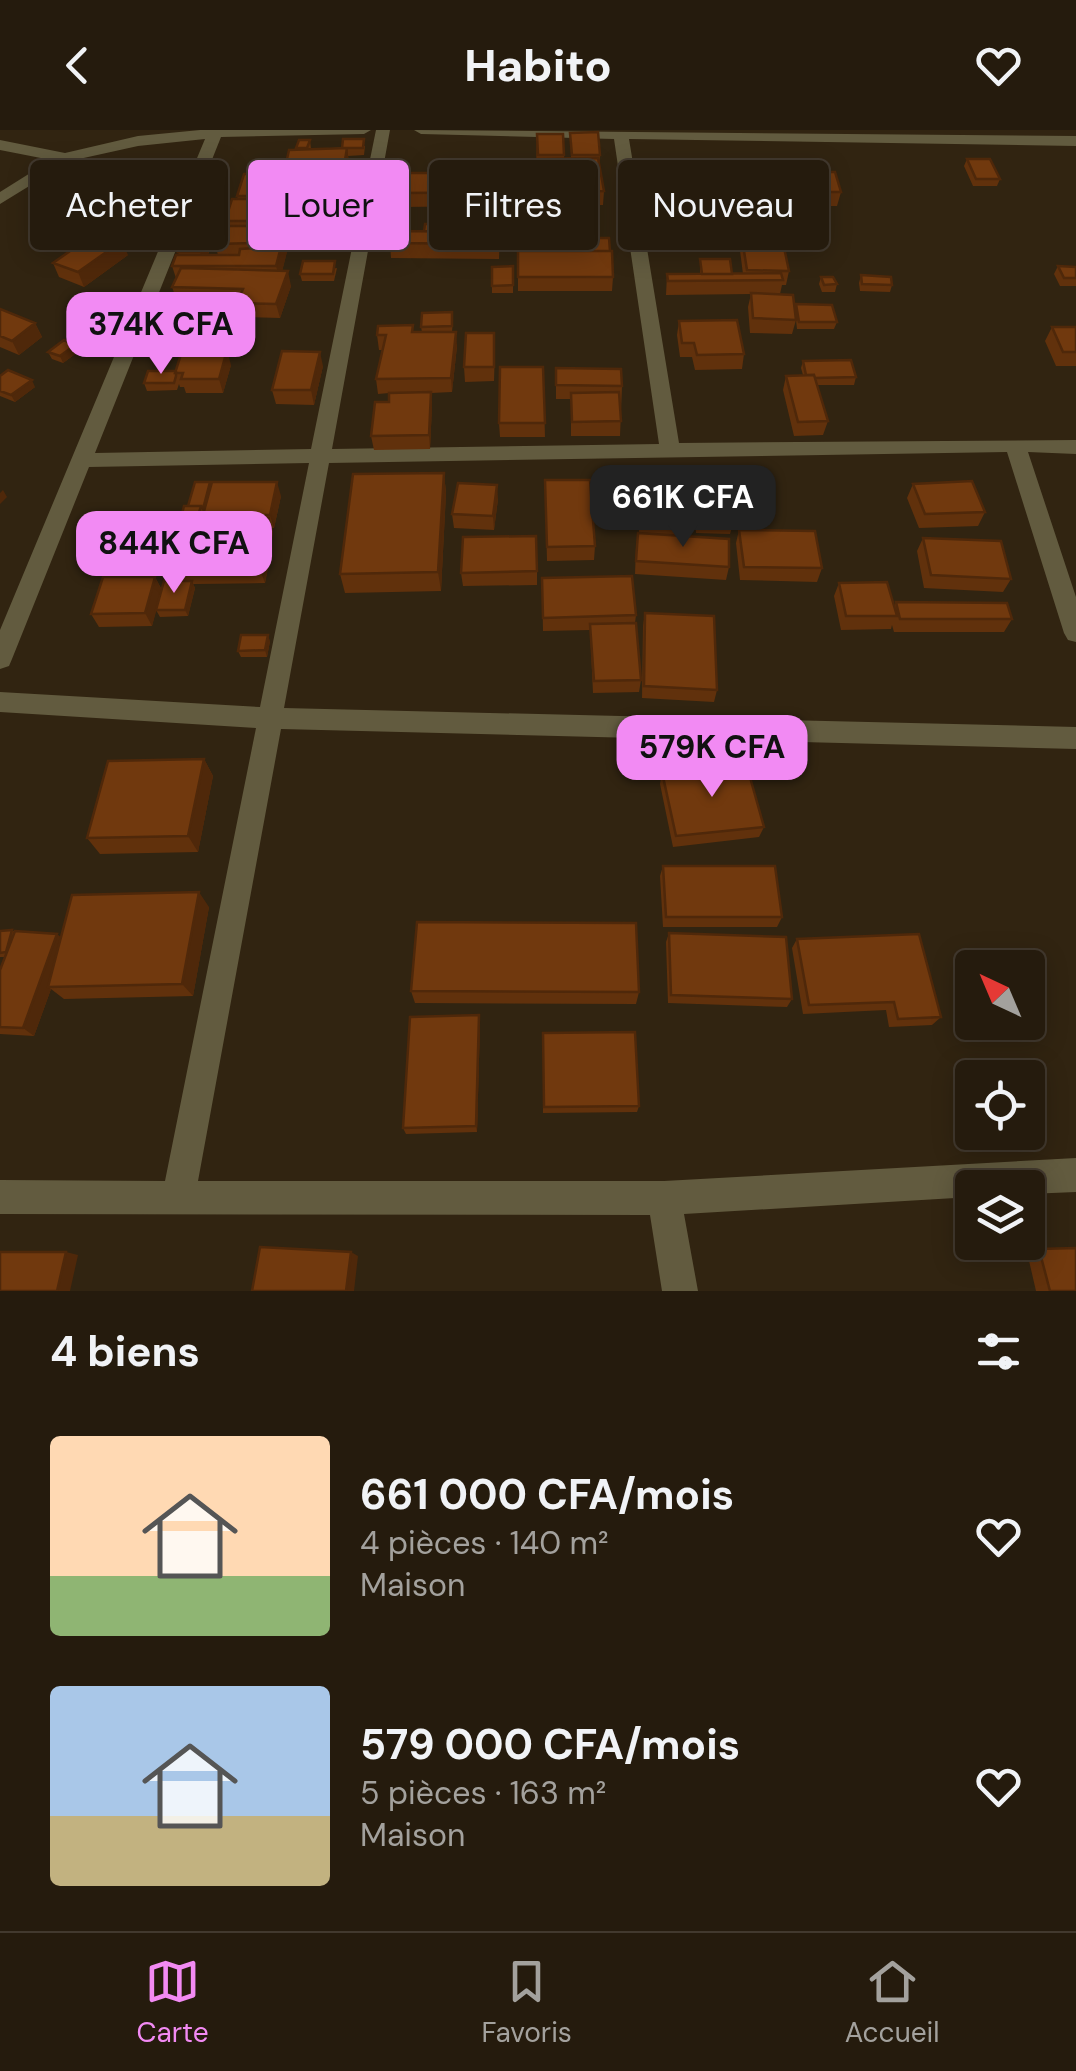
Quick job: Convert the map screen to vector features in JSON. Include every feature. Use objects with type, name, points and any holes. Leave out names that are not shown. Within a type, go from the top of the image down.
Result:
[{"type":"street","points":[[0,199],[65,158],[141,136],[364,130]]},
{"type":"street","points":[[178,1197],[383,130]]},
{"type":"street","points":[[421,130],[1076,140]]},
{"type":"street","points":[[621,131],[670,450]]},
{"type":"street","points":[[0,658],[216,133]]},
{"type":"street","points":[[0,145],[65,158]]},
{"type":"street","points":[[82,460],[1014,445],[1076,448]]},
{"type":"street","points":[[1014,445],[1076,633]]},
{"type":"street","points":[[0,702],[270,718],[1076,738]]},
{"type":"street","points":[[0,1196],[664,1198],[1076,1175]]},
{"type":"street","points":[[664,1198],[680,1291]]},
{"type":"building","points":[[598,132],[600,155],[572,155],[570,133]]},
{"type":"building","points":[[537,134],[563,134],[564,155],[538,155]]},
{"type":"building","points":[[343,139],[364,139],[363,148],[342,148]]},
{"type":"building","points":[[299,140],[310,140],[307,148],[296,148]]},
{"type":"building","points":[[347,148],[345,160],[287,160],[289,150]]},
{"type":"building","points":[[598,158],[604,191],[598,191],[598,160],[537,159]]},
{"type":"building","points":[[967,159],[990,159],[1000,179],[976,179]]},
{"type":"building","points":[[829,172],[835,172],[841,192],[829,192]]},
{"type":"building","points":[[409,173],[429,173],[429,193],[409,193]]},
{"type":"building","points":[[244,174],[248,174],[248,196],[237,196]]},
{"type":"building","points":[[232,199],[248,199],[248,221],[228,221]]},
{"type":"building","points":[[228,226],[248,226],[248,243],[228,244]]},
{"type":"building","points":[[409,231],[429,231],[429,243],[409,243]]},
{"type":"building","points":[[598,238],[609,238],[610,251],[590,251],[598,250]]},
{"type":"building","points":[[240,249],[280,250],[276,266],[172,266],[176,255],[239,255]]},
{"type":"building","points":[[71,250],[109,250],[78,272],[53,263]]},
{"type":"building","points":[[744,250],[785,250],[789,271],[747,270]]},
{"type":"building","points":[[518,251],[612,251],[613,277],[518,277]]},
{"type":"building","points":[[700,259],[730,259],[732,274],[702,274]]},
{"type":"building","points":[[303,261],[335,261],[333,274],[300,274]]},
{"type":"building","points":[[513,266],[513,285],[492,286],[492,267]]},
{"type":"building","points":[[1058,266],[1076,267],[1076,278],[1064,278]]},
{"type":"building","points":[[181,268],[288,271],[276,304],[237,303],[243,289],[172,287]]},
{"type":"building","points":[[781,273],[783,280],[668,281],[667,274]]},
{"type":"building","points":[[861,275],[891,277],[892,285],[862,284]]},
{"type":"building","points":[[821,277],[833,277],[837,284],[824,285]]},
{"type":"building","points":[[751,293],[793,295],[796,320],[753,318]]},
{"type":"building","points":[[796,304],[832,305],[837,322],[799,322]]},
{"type":"building","points":[[0,309],[35,323],[12,341],[0,336]]},
{"type":"building","points":[[452,312],[452,326],[421,327],[422,313]]},
{"type":"building","points":[[737,320],[744,354],[697,355],[694,343],[682,343],[679,321]]},
{"type":"building","points":[[413,325],[412,332],[456,332],[451,378],[376,379],[386,335],[377,335],[378,326]]},
{"type":"building","points":[[1052,327],[1076,327],[1076,352],[1063,352]]},
{"type":"building","points":[[466,333],[494,333],[494,367],[464,367]]},
{"type":"building","points":[[64,340],[75,345],[60,356],[48,352]]},
{"type":"building","points":[[227,350],[219,379],[181,379],[183,373],[175,373],[182,351]]},
{"type":"building","points":[[282,351],[320,352],[311,390],[272,390]]},
{"type":"building","points":[[851,360],[856,377],[815,378],[806,375],[803,361]]},
{"type":"building","points":[[500,367],[543,367],[545,423],[499,423]]},
{"type":"building","points":[[556,368],[621,369],[622,386],[556,385]]},
{"type":"building","points":[[8,370],[32,380],[11,395],[0,391],[0,376]]},
{"type":"building","points":[[148,371],[176,371],[174,383],[144,383]]},
{"type":"building","points":[[814,375],[828,421],[798,422],[786,376]]},
{"type":"building","points":[[431,392],[429,435],[371,436],[375,402],[389,402],[389,393]]},
{"type":"building","points":[[619,392],[621,421],[572,422],[571,393]]},
{"type":"building","points":[[694,470],[728,471],[734,520],[698,519]]},
{"type":"building","points":[[638,471],[678,472],[682,523],[641,523]]},
{"type":"building","points":[[444,473],[438,572],[340,574],[353,474]]},
{"type":"building","points":[[545,480],[590,480],[595,546],[547,547]]},
{"type":"building","points":[[972,481],[985,512],[925,514],[913,484]]},
{"type":"building","points":[[195,482],[210,482],[203,509],[188,506]]},
{"type":"building","points":[[212,482],[277,482],[270,515],[203,515]]},
{"type":"building","points":[[458,483],[497,485],[493,516],[452,514]]},
{"type":"building","points":[[184,506],[201,506],[197,519],[269,518],[267,532],[177,533]]},
{"type":"building","points":[[739,530],[815,531],[822,568],[744,567]]},
{"type":"building","points":[[638,533],[729,539],[729,567],[636,561]]},
{"type":"building","points":[[181,535],[195,535],[192,546],[200,546],[202,537],[212,537],[209,545],[219,545],[221,536],[232,536],[230,545],[239,545],[241,535],[253,535],[251,545],[265,545],[260,570],[163,571],[170,546],[179,546]]},
{"type":"building","points":[[536,536],[537,571],[461,573],[463,537]]},
{"type":"building","points":[[923,538],[1001,541],[1011,579],[931,575]]},
{"type":"building","points":[[632,576],[636,615],[543,618],[542,578]]},
{"type":"building","points":[[103,577],[155,577],[145,613],[91,614]]},
{"type":"building","points":[[164,581],[192,581],[185,610],[156,610]]},
{"type":"building","points":[[887,582],[897,616],[846,616],[839,583]]},
{"type":"building","points":[[896,602],[1007,603],[1012,619],[900,619]]},
{"type":"building","points":[[645,613],[714,616],[717,690],[644,686]]},
{"type":"building","points":[[636,623],[641,680],[594,681],[590,624]]},
{"type":"building","points":[[241,635],[268,635],[265,650],[238,651]]},
{"type":"building","points":[[204,759],[188,836],[87,838],[108,761]]},
{"type":"building","points":[[746,763],[764,827],[676,836],[662,772]]},
{"type":"building","points":[[663,866],[775,866],[782,917],[666,917]]},
{"type":"building","points":[[199,892],[182,984],[48,987],[72,895]]},
{"type":"building","points":[[417,922],[636,923],[639,992],[411,991]]},
{"type":"building","points":[[12,930],[6,952],[0,953],[0,931]]},
{"type":"building","points":[[15,931],[57,934],[23,1028],[0,1027],[0,970]]},
{"type":"building","points":[[669,933],[786,937],[792,999],[671,995]]},
{"type":"building","points":[[919,934],[941,1017],[898,1019],[894,1002],[809,1005],[797,939]]},
{"type":"building","points":[[479,1015],[476,1126],[403,1128],[410,1017]]},
{"type":"building","points":[[635,1032],[639,1106],[544,1107],[543,1033]]},
{"type":"building","points":[[260,1247],[351,1252],[346,1291],[252,1291]]},
{"type":"building","points":[[1076,1248],[1076,1291],[1050,1291],[1042,1260],[1045,1260],[1045,1249]]},
{"type":"building","points":[[0,1252],[66,1252],[57,1291],[0,1291]]}]
